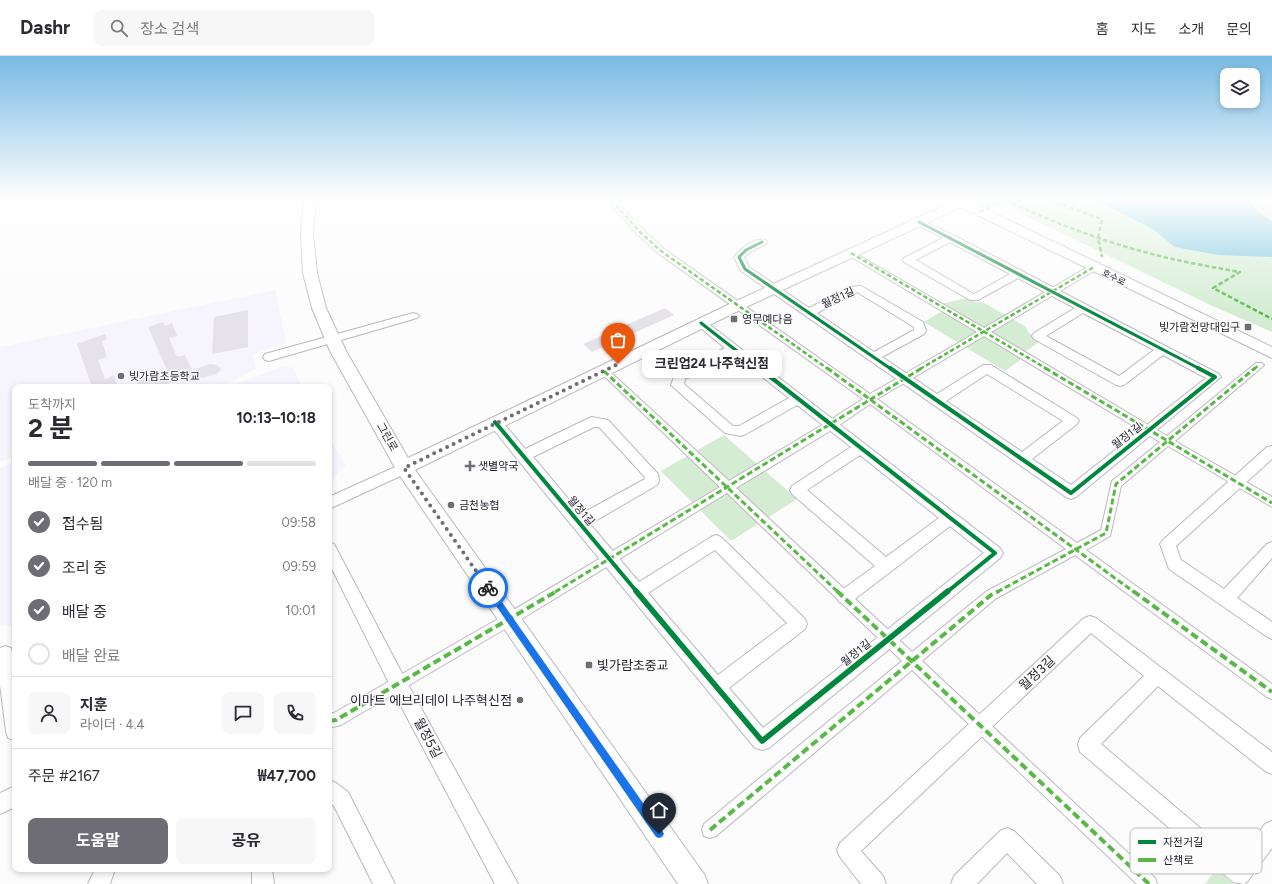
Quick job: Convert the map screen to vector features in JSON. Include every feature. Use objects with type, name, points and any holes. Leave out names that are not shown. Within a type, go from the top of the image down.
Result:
[{"type":"street","name":"그린로","points":[[307,239],[310,273],[319,308],[332,339],[404,468],[694,884]]},
{"type":"street","points":[[647,239],[661,251],[870,399],[1272,692]]},
{"type":"street","points":[[332,502],[701,323],[882,239]]},
{"type":"street","points":[[950,239],[908,260],[974,298],[1018,274]]},
{"type":"street","name":"월정1길","points":[[762,242],[746,250],[739,257],[745,269],[1071,493],[1215,377],[952,239]]},
{"type":"street","name":"호수로","points":[[1036,239],[1272,353]]},
{"type":"street","points":[[851,253],[1272,503]]},
{"type":"street","points":[[332,721],[336,720],[510,619],[831,425],[904,378],[1094,267]]},
{"type":"street","name":"월정1길","points":[[808,313],[855,289],[861,289],[919,325],[920,331],[873,358]]},
{"type":"street","points":[[1083,308],[1038,336],[1120,382],[1162,350]]},
{"type":"street","points":[[269,357],[413,316]]},
{"type":"street","name":"월정1길","points":[[495,422],[762,741],[995,553],[701,323]]},
{"type":"street","points":[[733,349],[679,377],[677,385],[730,430],[741,431],[798,399]]},
{"type":"street","points":[[710,830],[991,595],[1106,533],[1116,484],[1259,365]]},
{"type":"street","points":[[936,401],[987,368],[1072,421],[1022,459]]},
{"type":"street","points":[[604,371],[1130,867]]},
{"type":"street","name":"월정1길","points":[[523,456],[592,422],[603,423],[651,474],[652,481],[580,523]]},
{"type":"street","points":[[860,448],[797,490],[886,566]]},
{"type":"street","points":[[1272,451],[1168,544],[1175,564],[1272,631]]},
{"type":"street","points":[[845,597],[950,518]]},
{"type":"street","points":[[637,592],[716,541],[799,624],[717,686]]},
{"type":"street","points":[[1225,599],[1272,548]]},
{"type":"street","name":"월정5길","points":[[332,554],[398,683],[506,884]]},
{"type":"street","name":"월정3길","points":[[876,884],[847,850],[1090,623],[1272,764]]},
{"type":"street","points":[[7,653],[6,711],[12,724]]},
{"type":"street","points":[[1157,675],[1087,745],[1185,828]]},
{"type":"street","points":[[332,792],[341,799],[384,884]]},
{"type":"street","points":[[0,804],[12,798]]},
{"type":"street","points":[[1262,845],[1272,831]]},
{"type":"street","points":[[962,884],[1007,838],[1052,884]]},
{"type":"street","points":[[100,884],[104,872]]},
{"type":"street","points":[[262,872],[263,884]]},
{"type":"street","points":[[1137,874],[1148,884]]},
{"type":"shaded area","name":"빛가람초등학교","points":[[275,290],[286,343],[253,354],[256,369],[230,382],[222,384],[12,384],[12,458],[0,462],[0,347]]},
{"type":"shaded area","points":[[283,366],[293,368],[301,384],[237,384]]},
{"type":"shaded area","points":[[332,442],[346,465],[332,479]]},
{"type":"shaded area","points":[[12,463],[12,627],[0,625],[0,468]]},
{"type":"green space","points":[[1074,239],[1272,239],[1272,332],[1208,304]]},
{"type":"green space","points":[[966,298],[975,302],[982,302],[1025,326],[1029,333],[1042,340],[1025,352],[1020,360],[1005,371],[924,322],[947,308],[941,304]]},
{"type":"green space","points":[[724,435],[797,499],[731,541],[661,471]]},
{"type":"green space","points":[[1212,874],[1222,874],[1233,884],[1205,884]]},
{"type":"water","points":[[1165,239],[1272,239],[1272,257],[1218,255],[1175,247]]},
{"type":"building","points":[[665,308],[674,315],[592,352],[583,344]]},
{"type":"building","points":[[248,310],[248,347],[212,354],[214,317]]},
{"type":"building","points":[[163,322],[165,326],[172,323],[177,336],[169,338],[177,357],[185,355],[192,370],[210,364],[220,367],[221,370],[216,374],[198,379],[193,379],[188,376],[167,384],[138,384],[136,381],[167,370],[148,327]]},
{"type":"building","points":[[105,334],[107,339],[102,341],[107,357],[98,360],[105,379],[114,375],[117,384],[91,384],[77,344]]},
{"type":"marked path","points":[[647,239],[661,251],[870,399],[1272,692]]},
{"type":"marked path","points":[[1098,239],[1102,257]]},
{"type":"marked path","points":[[1102,239],[1126,247],[1168,258],[1240,272],[1213,288],[1272,319]]},
{"type":"marked path","points":[[851,253],[1272,503]]},
{"type":"marked path","points":[[332,721],[336,720],[510,619],[831,425],[870,399],[1094,267]]},
{"type":"marked path","points":[[710,830],[991,595],[1106,533],[1116,484],[1259,365]]},
{"type":"marked path","points":[[604,371],[1130,866]]},
{"type":"marked path","points":[[1138,874],[1149,884]]},
{"type":"cycle path","points":[[762,242],[746,250],[739,257],[745,269],[1071,493],[1215,377],[951,239]]},
{"type":"cycle path","points":[[495,422],[762,741],[995,553],[701,323]]},
{"type":"way so far","points":[[488,588],[404,468],[495,422],[618,364]]},
{"type":"place","name":"영무예다음","points":[[734,319]]},
{"type":"place","name":"빛가람전망대입구","points":[[1248,327]]},
{"type":"place","name":"크린업24 나주혁신점","points":[[618,364]]},
{"type":"place","name":"빛가람초등학교","points":[[121,376]]},
{"type":"place","name":"샛별약국","points":[[470,466]]},
{"type":"place","name":"금천농협","points":[[451,505]]},
{"type":"place","name":"빛가람초중교","points":[[589,665]]},
{"type":"place","name":"이마트 에브리데이 나주혁신점","points":[[520,700]]},
{"type":"route","points":[[488,588],[659,834]]}]
